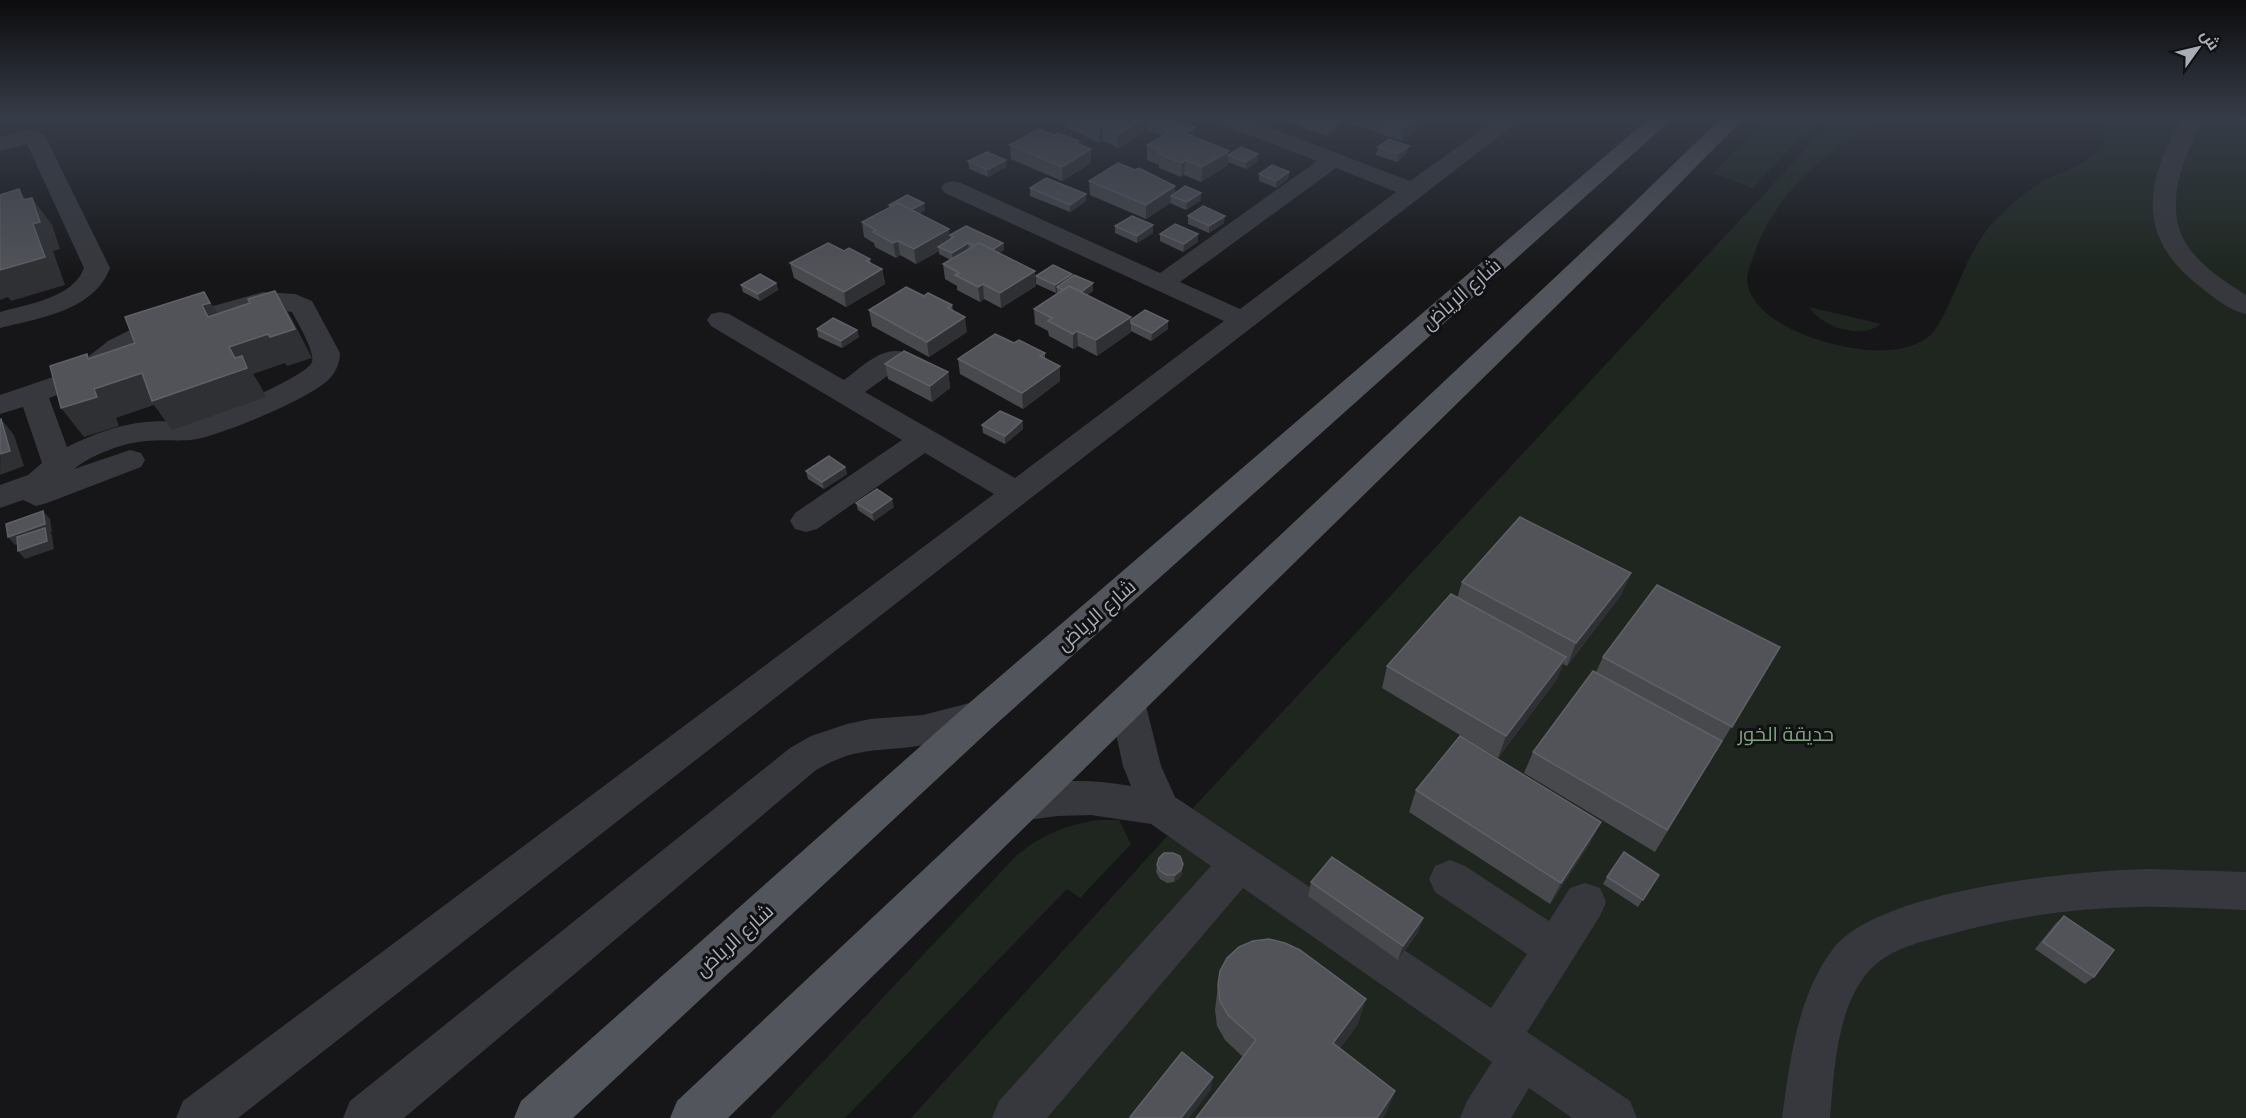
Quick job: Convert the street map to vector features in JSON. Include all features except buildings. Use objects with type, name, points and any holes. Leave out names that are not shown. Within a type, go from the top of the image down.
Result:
[{"type":"main road","name":"شارع الرياض","points":[[538,1118],[981,716],[1601,172]]},
{"type":"main road","points":[[694,1118],[1678,172]]},
{"type":"street","points":[[0,320],[70,297],[87,287],[96,277],[97,268],[52,172]]},
{"type":"street","points":[[1162,283],[1316,172]]},
{"type":"street","points":[[1368,172],[1413,190]]},
{"type":"street","points":[[200,1118],[1437,172]]},
{"type":"street","points":[[2170,172],[2167,183],[2165,225],[2170,238],[2194,267],[2246,306]]},
{"type":"street","points":[[953,188],[1243,320]]},
{"type":"street","points":[[0,405],[83,374],[118,347],[142,335],[263,300],[295,302],[303,308],[326,353],[326,362],[319,373],[306,382],[216,424],[194,430],[146,431],[115,437],[83,450],[58,465],[39,482],[5,501]]},
{"type":"street","points":[[720,320],[1016,493]]},
{"type":"street","points":[[844,393],[894,358]]},
{"type":"street","points":[[33,394],[58,465]]},
{"type":"street","points":[[806,521],[924,439]]},
{"type":"street","points":[[5,501],[130,460]]},
{"type":"street","points":[[1127,702],[1130,723],[1142,766],[1161,809]]},
{"type":"street","points":[[367,1118],[803,759],[824,747],[847,739],[870,734],[923,730],[981,716]]},
{"type":"street","points":[[1022,804],[1077,797],[1134,802],[1161,809],[1613,1118]]},
{"type":"street","points":[[1016,1118],[1239,862]]},
{"type":"street","points":[[1450,879],[1555,949]]},
{"type":"street","points":[[1806,1118],[1810,1077],[1819,1034],[1838,979],[1848,963],[1875,939],[1892,930],[1961,911],[2034,897],[2091,890],[2137,888],[2246,891]]},
{"type":"street","points":[[1484,1118],[1510,1047],[1555,949],[1586,902]]},
{"type":"green space","points":[[1714,172],[1767,172],[1752,188]]},
{"type":"green space","name":"حديقة الخور","points":[[1784,172],[1808,172],[1789,193],[1763,233],[1747,278],[1752,297],[1778,322],[1812,338],[1857,349],[1893,350],[1916,344],[1932,333],[1948,307],[1971,255],[1986,231],[2006,210],[2045,180],[2062,172],[2246,172],[2246,1118],[911,1118],[1180,822]]},
{"type":"green space","points":[[1809,307],[1881,324],[1863,331],[1842,329],[1823,320]]},
{"type":"green space","points":[[1119,820],[1131,844],[1080,898],[1067,889],[845,1118],[770,1118],[1016,856],[1035,842],[1055,832],[1076,824]]}]
